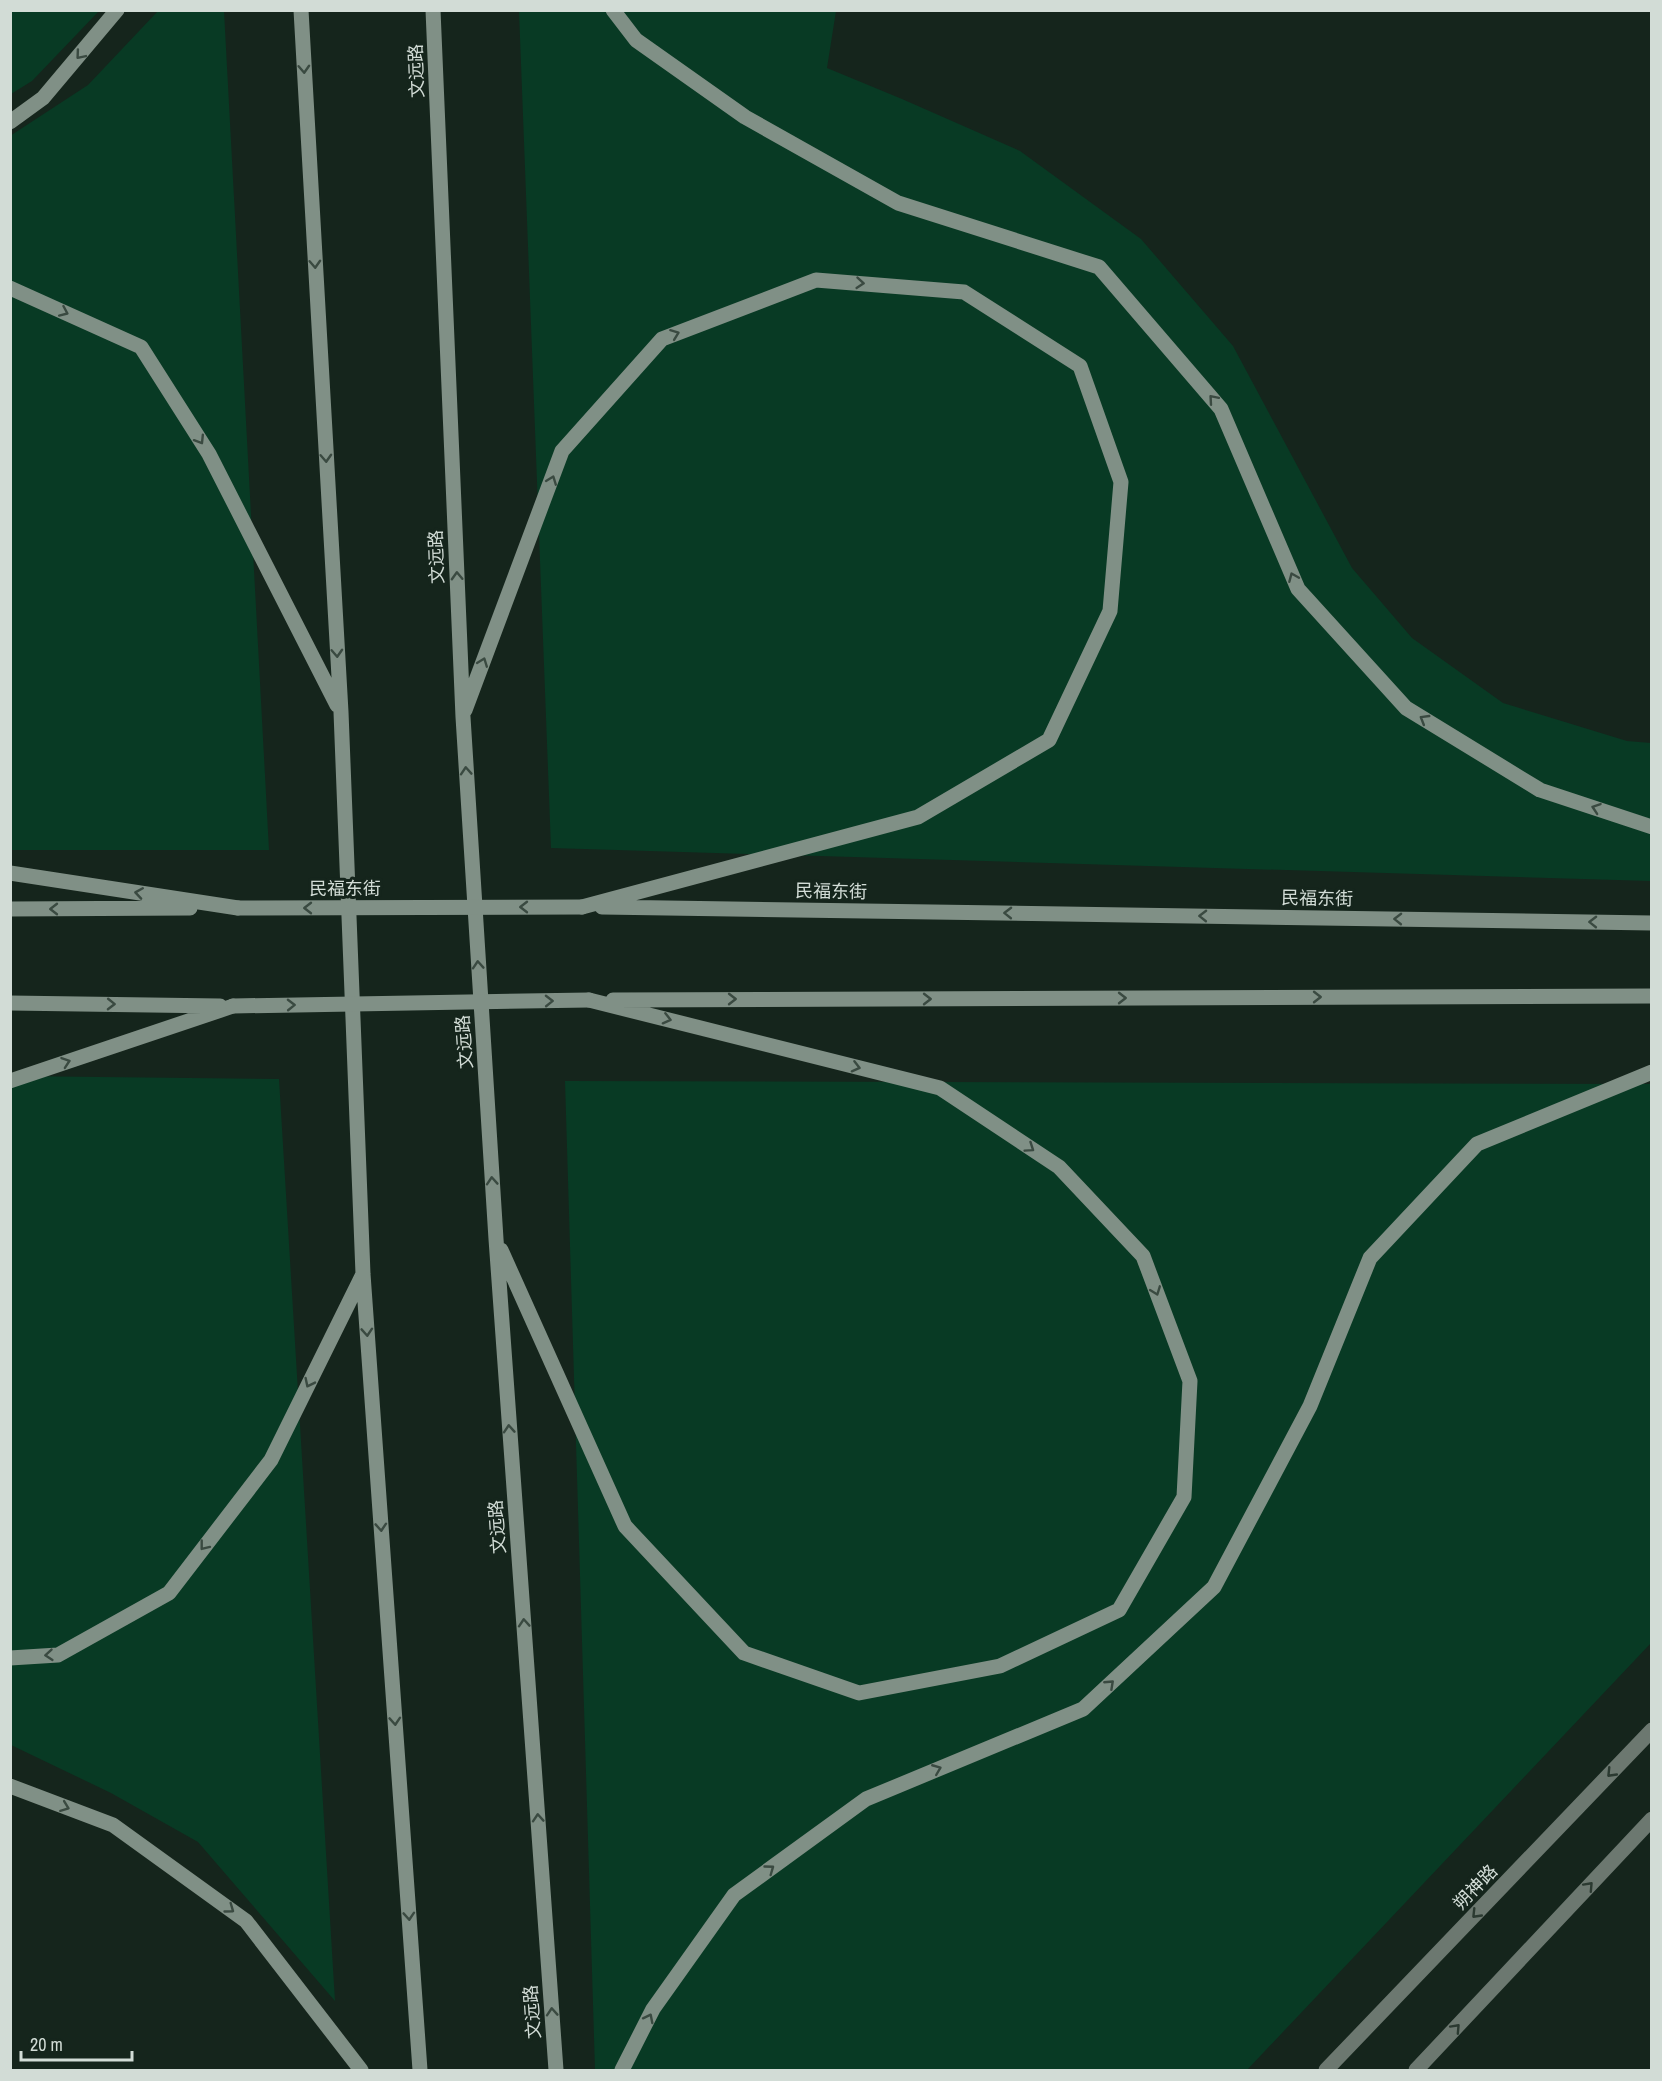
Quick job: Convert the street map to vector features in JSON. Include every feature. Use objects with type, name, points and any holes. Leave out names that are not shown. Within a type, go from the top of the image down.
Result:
[{"type":"main road","points":[[10,122],[43,98],[117,10]]},
{"type":"main road","points":[[301,10],[340,712],[363,1274],[420,2070]]},
{"type":"main road","name":"文远路","points":[[433,10],[463,717],[496,1239],[556,2070]]},
{"type":"main road","points":[[614,10],[636,40],[745,117],[898,203],[1099,267],[1221,409],[1298,589],[1406,708],[1540,790],[1652,827]]},
{"type":"main road","points":[[463,717],[562,451],[662,339],[816,280],[964,292],[1080,366],[1121,482],[1110,611],[1049,741],[918,816],[582,907]]},
{"type":"main road","points":[[10,288],[141,346],[209,454],[340,712]]},
{"type":"main road","points":[[10,873],[238,908]]},
{"type":"main road","name":"民福东街","points":[[10,909],[582,907],[1652,922]]},
{"type":"main road","points":[[10,1002],[233,1006],[590,1000],[1652,996]]},
{"type":"main road","points":[[496,1239],[625,1526],[744,1653],[859,1693],[1000,1666],[1119,1610],[1184,1497],[1190,1381],[1151,1277],[1143,1256],[1059,1167],[940,1088],[590,1000]]},
{"type":"main road","points":[[10,1081],[233,1006]]},
{"type":"main road","points":[[622,2070],[653,2009],[734,1895],[866,1799],[1083,1709],[1214,1587],[1310,1406],[1370,1258],[1477,1144],[1652,1072]]},
{"type":"main road","points":[[10,1658],[58,1655],[169,1593],[271,1460],[363,1274]]},
{"type":"main road","name":"朔神路","points":[[1326,2070],[1652,1730]]},
{"type":"main road","points":[[10,1786],[113,1826],[246,1921],[361,2070]]},
{"type":"main road","points":[[1416,2070],[1652,1819]]},
{"type":"green space","points":[[10,11],[99,11],[32,81],[11,94]]},
{"type":"green space","points":[[158,11],[224,11],[269,850],[11,850],[10,136],[88,85]]},
{"type":"green space","points":[[519,11],[836,11],[827,68],[1020,151],[1141,239],[1233,346],[1352,568],[1412,638],[1503,703],[1627,741],[1651,743],[1651,881],[551,848]]},
{"type":"green space","points":[[11,1076],[279,1079],[335,2001],[198,1842],[111,1793],[11,1745]]},
{"type":"green space","points":[[565,1081],[1651,1084],[1651,1643],[1247,2070],[595,2070]]}]
